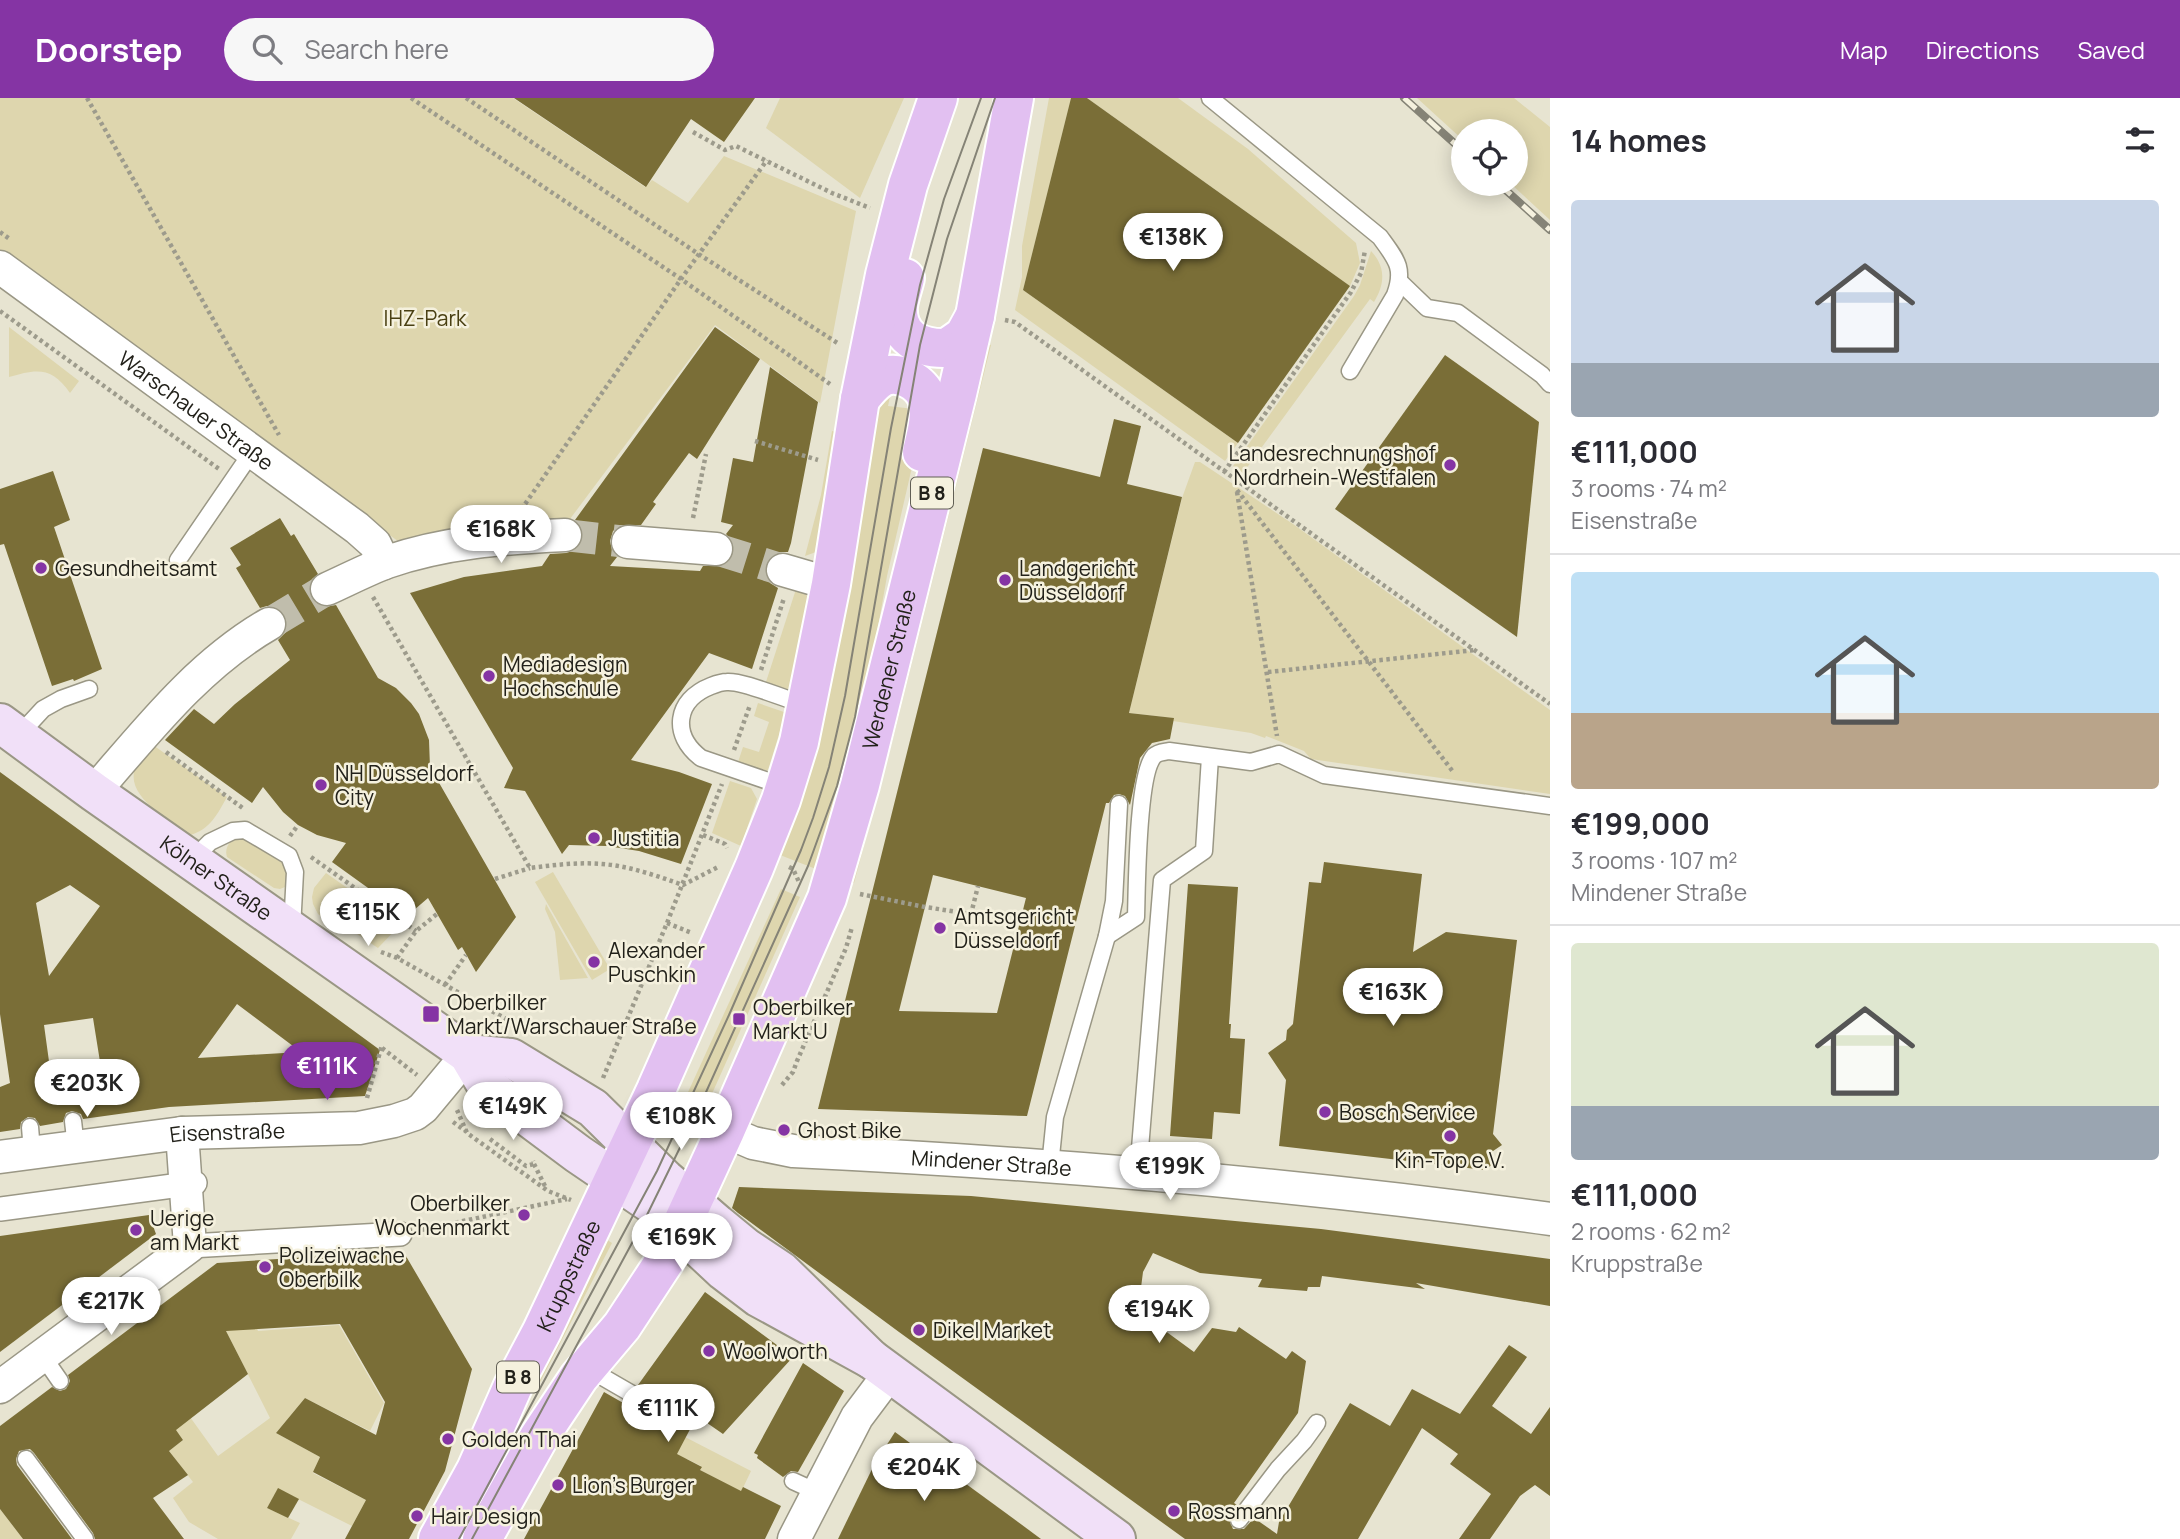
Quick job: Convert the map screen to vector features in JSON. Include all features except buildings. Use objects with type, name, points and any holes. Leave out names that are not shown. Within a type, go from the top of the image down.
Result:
[{"type":"main road","name":"B 8","points":[[622,1161],[754,869],[781,800],[799,742],[831,584],[843,386],[885,275],[904,198],[922,138],[938,98]]},
{"type":"main road","points":[[956,98],[932,167],[898,307],[899,322],[909,337],[920,345],[947,348],[994,319]]},
{"type":"main road","name":"Werdener Straße","points":[[686,1217],[832,884],[860,785],[901,617],[994,319],[1014,98]]},
{"type":"main road","points":[[843,386],[871,385],[890,374],[901,374],[920,386],[926,397],[929,413],[925,439],[892,579],[901,617]]},
{"type":"main road","name":"Kölner Straße","points":[[9,730],[468,1054],[488,1086],[622,1161],[653,1205],[686,1217],[724,1271],[758,1297],[880,1366],[1116,1539]]},
{"type":"main road","name":"Kruppstraße","points":[[438,1539],[476,1470],[513,1386],[542,1331],[622,1161]]},
{"type":"main road","name":"B 8","points":[[482,1539],[539,1437],[587,1368],[629,1315],[666,1259],[686,1217]]},
{"type":"street","name":"Warschauer Straße","points":[[6,254],[252,452],[357,528],[375,544],[372,569]]},
{"type":"street","points":[[327,589],[372,569],[432,549],[509,537],[565,535]]},
{"type":"street","points":[[628,542],[701,547]]},
{"type":"street","points":[[788,571],[831,584]]},
{"type":"street","points":[[94,792],[181,693],[225,654],[269,624]]},
{"type":"street","name":"Eisenstraße","points":[[0,1157],[31,1139],[75,1134],[359,1128],[394,1121],[415,1114],[468,1054]]},
{"type":"street","name":"Mindener Straße","points":[[725,1131],[753,1143],[793,1152],[1051,1166],[1248,1182],[1550,1219]]},
{"type":"street","points":[[181,1133],[190,1184],[190,1246]]},
{"type":"street","points":[[0,1209],[190,1184]]},
{"type":"street","points":[[0,1387],[190,1246],[400,1234]]},
{"type":"street","points":[[794,1539],[805,1487],[857,1417],[880,1366]]},
{"type":"lane","points":[[1210,98],[1380,237],[1392,253],[1400,272],[1400,282],[1350,371]]},
{"type":"lane","points":[[1400,282],[1427,308],[1458,313],[1542,375],[1550,384]]},
{"type":"lane","points":[[178,560],[252,452]]},
{"type":"lane","points":[[781,800],[768,781],[701,758],[693,752],[682,733],[682,712],[693,695],[728,682],[791,700],[809,690]]},
{"type":"lane","points":[[9,730],[61,699],[89,689]]},
{"type":"lane","points":[[1107,936],[1136,917],[1143,797],[1150,763],[1158,754],[1169,751],[1251,762],[1279,754],[1324,775],[1550,806]]},
{"type":"lane","points":[[1138,1173],[1162,880],[1204,851],[1210,757]]},
{"type":"lane","points":[[1051,1166],[1055,1117],[1107,936],[1114,901],[1119,804]]},
{"type":"lane","points":[[191,860],[210,842],[233,831],[244,830],[289,856],[295,872],[292,930]]},
{"type":"lane","points":[[42,1355],[60,1381]]},
{"type":"lane","points":[[587,1368],[632,1394]]},
{"type":"lane","points":[[1239,1520],[1317,1423]]},
{"type":"lane","points":[[26,1460],[85,1539]]},
{"type":"path","points":[[87,98],[277,431],[286,441]]},
{"type":"path","points":[[411,98],[843,386]]},
{"type":"path","points":[[466,98],[700,255],[842,346]]},
{"type":"path","points":[[693,132],[725,150],[736,146],[870,209]]},
{"type":"path","points":[[510,509],[523,507],[767,160]]},
{"type":"path","points":[[0,232],[6,254]]},
{"type":"path","points":[[1224,472],[1351,292],[1361,273],[1365,249],[1361,240]]},
{"type":"path","points":[[0,311],[234,480]]},
{"type":"path","points":[[994,319],[1139,409],[1550,704]]},
{"type":"path","points":[[266,424],[277,431]]},
{"type":"path","points":[[755,442],[820,461]]},
{"type":"path","points":[[701,547],[706,453]]},
{"type":"path","points":[[818,472],[822,454]]},
{"type":"path","points":[[1241,484],[1237,490],[1279,754]]},
{"type":"path","points":[[1237,490],[1469,793]]},
{"type":"path","points":[[372,569],[530,868]]},
{"type":"path","points":[[604,1075],[728,768],[755,690],[788,571]]},
{"type":"path","points":[[1268,672],[1475,650]]},
{"type":"path","points":[[703,835],[726,844],[731,858]]},
{"type":"path","points":[[495,879],[530,868],[603,864],[639,870],[683,885],[722,864]]},
{"type":"path","points":[[787,866],[793,869],[800,885],[805,888]]},
{"type":"path","points":[[871,897],[971,914],[978,886]]},
{"type":"path","points":[[437,914],[416,931],[397,958],[444,985],[466,955]]},
{"type":"path","points":[[667,923],[692,933]]},
{"type":"path","points":[[359,1128],[382,1046],[454,1104],[467,1133]]},
{"type":"path","points":[[400,1234],[568,1199],[548,1191],[453,1122]]},
{"type":"path","points":[[490,1139],[526,1166],[533,1161],[548,1191]]},
{"type":"green space","name":"IHZ-Park","points":[[0,98],[513,98],[645,187],[652,180],[688,203],[724,156],[856,211],[820,403],[715,325],[561,531],[402,544],[0,253]]},
{"type":"green space","points":[[780,98],[904,98],[860,198],[766,128]]},
{"type":"green space","points":[[1049,98],[1071,98],[1023,290],[1238,443],[1225,461],[1015,310],[1022,277],[1022,246]]},
{"type":"green space","points":[[1087,98],[1178,98],[1248,149],[1356,243],[1360,263],[1350,286]]},
{"type":"green space","points":[[1417,98],[1514,98],[1550,127],[1550,220],[1524,196],[1528,196],[1528,119],[1451,119],[1451,129]]},
{"type":"green space","points":[[1371,251],[1379,263],[1382,276],[1374,302],[1370,299],[1243,473],[1233,466],[1354,296]]},
{"type":"green space","points":[[9,327],[79,381],[70,393],[57,378],[43,372],[27,372],[9,377]]},
{"type":"green space","points":[[982,343],[991,345],[895,731],[854,883],[846,881]]},
{"type":"green space","points":[[891,392],[888,406],[914,409],[915,454],[887,576],[866,695],[821,871],[780,855],[798,808],[874,404]]},
{"type":"green space","points":[[832,431],[842,434],[820,548],[805,556],[821,495]]},
{"type":"green space","points":[[1195,462],[1200,462],[1293,524],[1550,710],[1550,794],[1311,759],[1304,751],[1266,736],[1265,738],[1251,733],[1173,721],[1173,718],[1129,713],[1182,498]]},
{"type":"green space","points":[[797,586],[802,588],[810,601],[793,690],[784,693],[765,685]]},
{"type":"green space","points":[[758,703],[784,712],[785,715],[768,770],[765,771],[738,762],[743,747],[759,752],[769,722],[754,716]]},
{"type":"green space","points":[[150,743],[227,797],[213,820],[197,833],[190,835],[163,816],[138,791],[134,782],[135,768]]},
{"type":"green space","points":[[730,781],[751,788],[757,799],[741,846],[712,833]]},
{"type":"green space","points":[[239,837],[287,866],[291,877],[285,887],[274,888],[227,857],[229,844]]},
{"type":"green space","points":[[553,872],[610,969],[592,980],[535,882]]},
{"type":"green space","points":[[326,873],[400,925],[378,948],[357,934],[338,929],[318,914],[312,897],[314,888]]},
{"type":"green space","points":[[781,889],[800,897],[694,1134],[673,1125]]},
{"type":"green space","points":[[546,904],[588,978],[560,980],[555,932],[545,909]]},
{"type":"green space","points":[[601,1236],[612,1243],[536,1390],[529,1386]]},
{"type":"green space","points":[[252,1317],[258,1331],[339,1325],[384,1403],[370,1431],[305,1398],[276,1433],[320,1457],[313,1473],[366,1500],[352,1526],[278,1489],[267,1508],[300,1523],[291,1539],[218,1539],[189,1522],[173,1498],[193,1482],[169,1451],[183,1440],[160,1408],[175,1396],[218,1456],[270,1418],[225,1329]]},
{"type":"green space","points":[[685,1437],[751,1471],[741,1492],[700,1470],[701,1466],[687,1459],[684,1463],[673,1450]]},
{"type":"green space","points":[[0,1509],[23,1539],[0,1539]]},
{"type":"tunnel","points":[[565,535],[628,542]]},
{"type":"tunnel","points":[[716,549],[783,570]]},
{"type":"tunnel","points":[[269,624],[327,589]]},
{"type":"tram line","points":[[459,1539],[657,1171],[729,1015],[813,818],[829,767],[845,696],[891,428],[920,285],[944,199],[981,98]]},
{"type":"tram line","points":[[472,1539],[645,1219],[693,1121],[808,866],[837,786],[855,717],[920,345],[947,239],[995,98]]},
{"type":"railway","points":[[1404,98],[1451,140]]},
{"type":"railway","points":[[1512,196],[1550,230]]},
{"type":"place","name":"Landesrechnungshof Nordrhein-Westfalen","points":[[1450,465]]},
{"type":"place","name":"Gesundheitsamt","points":[[41,568]]},
{"type":"place","name":"Landgericht Düsseldorf","points":[[1005,580]]},
{"type":"place","name":"Mediadesign Hochschule","points":[[489,676]]},
{"type":"place","name":"NH Düsseldorf City","points":[[321,785]]},
{"type":"place","name":"Justitia","points":[[594,838]]},
{"type":"place","name":"Amtsgericht Düsseldorf","points":[[940,928]]},
{"type":"place","name":"Alexander Puschkin","points":[[594,962]]},
{"type":"place","name":"Oberbilker Markt/Warschauer Straße","points":[[431,1014]]},
{"type":"place","name":"Oberbilker Markt U","points":[[739,1019]]},
{"type":"place","name":"Bosch Service","points":[[1325,1112]]},
{"type":"place","name":"Ghost Bike","points":[[784,1130]]},
{"type":"place","name":"Kin-Top e.V.","points":[[1450,1136]]},
{"type":"place","name":"Oberbilker Wochenmarkt","points":[[524,1215]]},
{"type":"place","name":"Uerige am Markt","points":[[136,1230]]},
{"type":"place","name":"Polizeiwache Oberbilk","points":[[265,1267]]},
{"type":"place","name":"Dikel Market","points":[[919,1330]]},
{"type":"place","name":"Woolworth","points":[[709,1351]]},
{"type":"place","name":"Golden Thai","points":[[448,1439]]},
{"type":"place","name":"Lion's Burger","points":[[558,1485]]},
{"type":"place","name":"Rossmann","points":[[1174,1511]]},
{"type":"place","name":"Hair Design","points":[[417,1516]]}]
